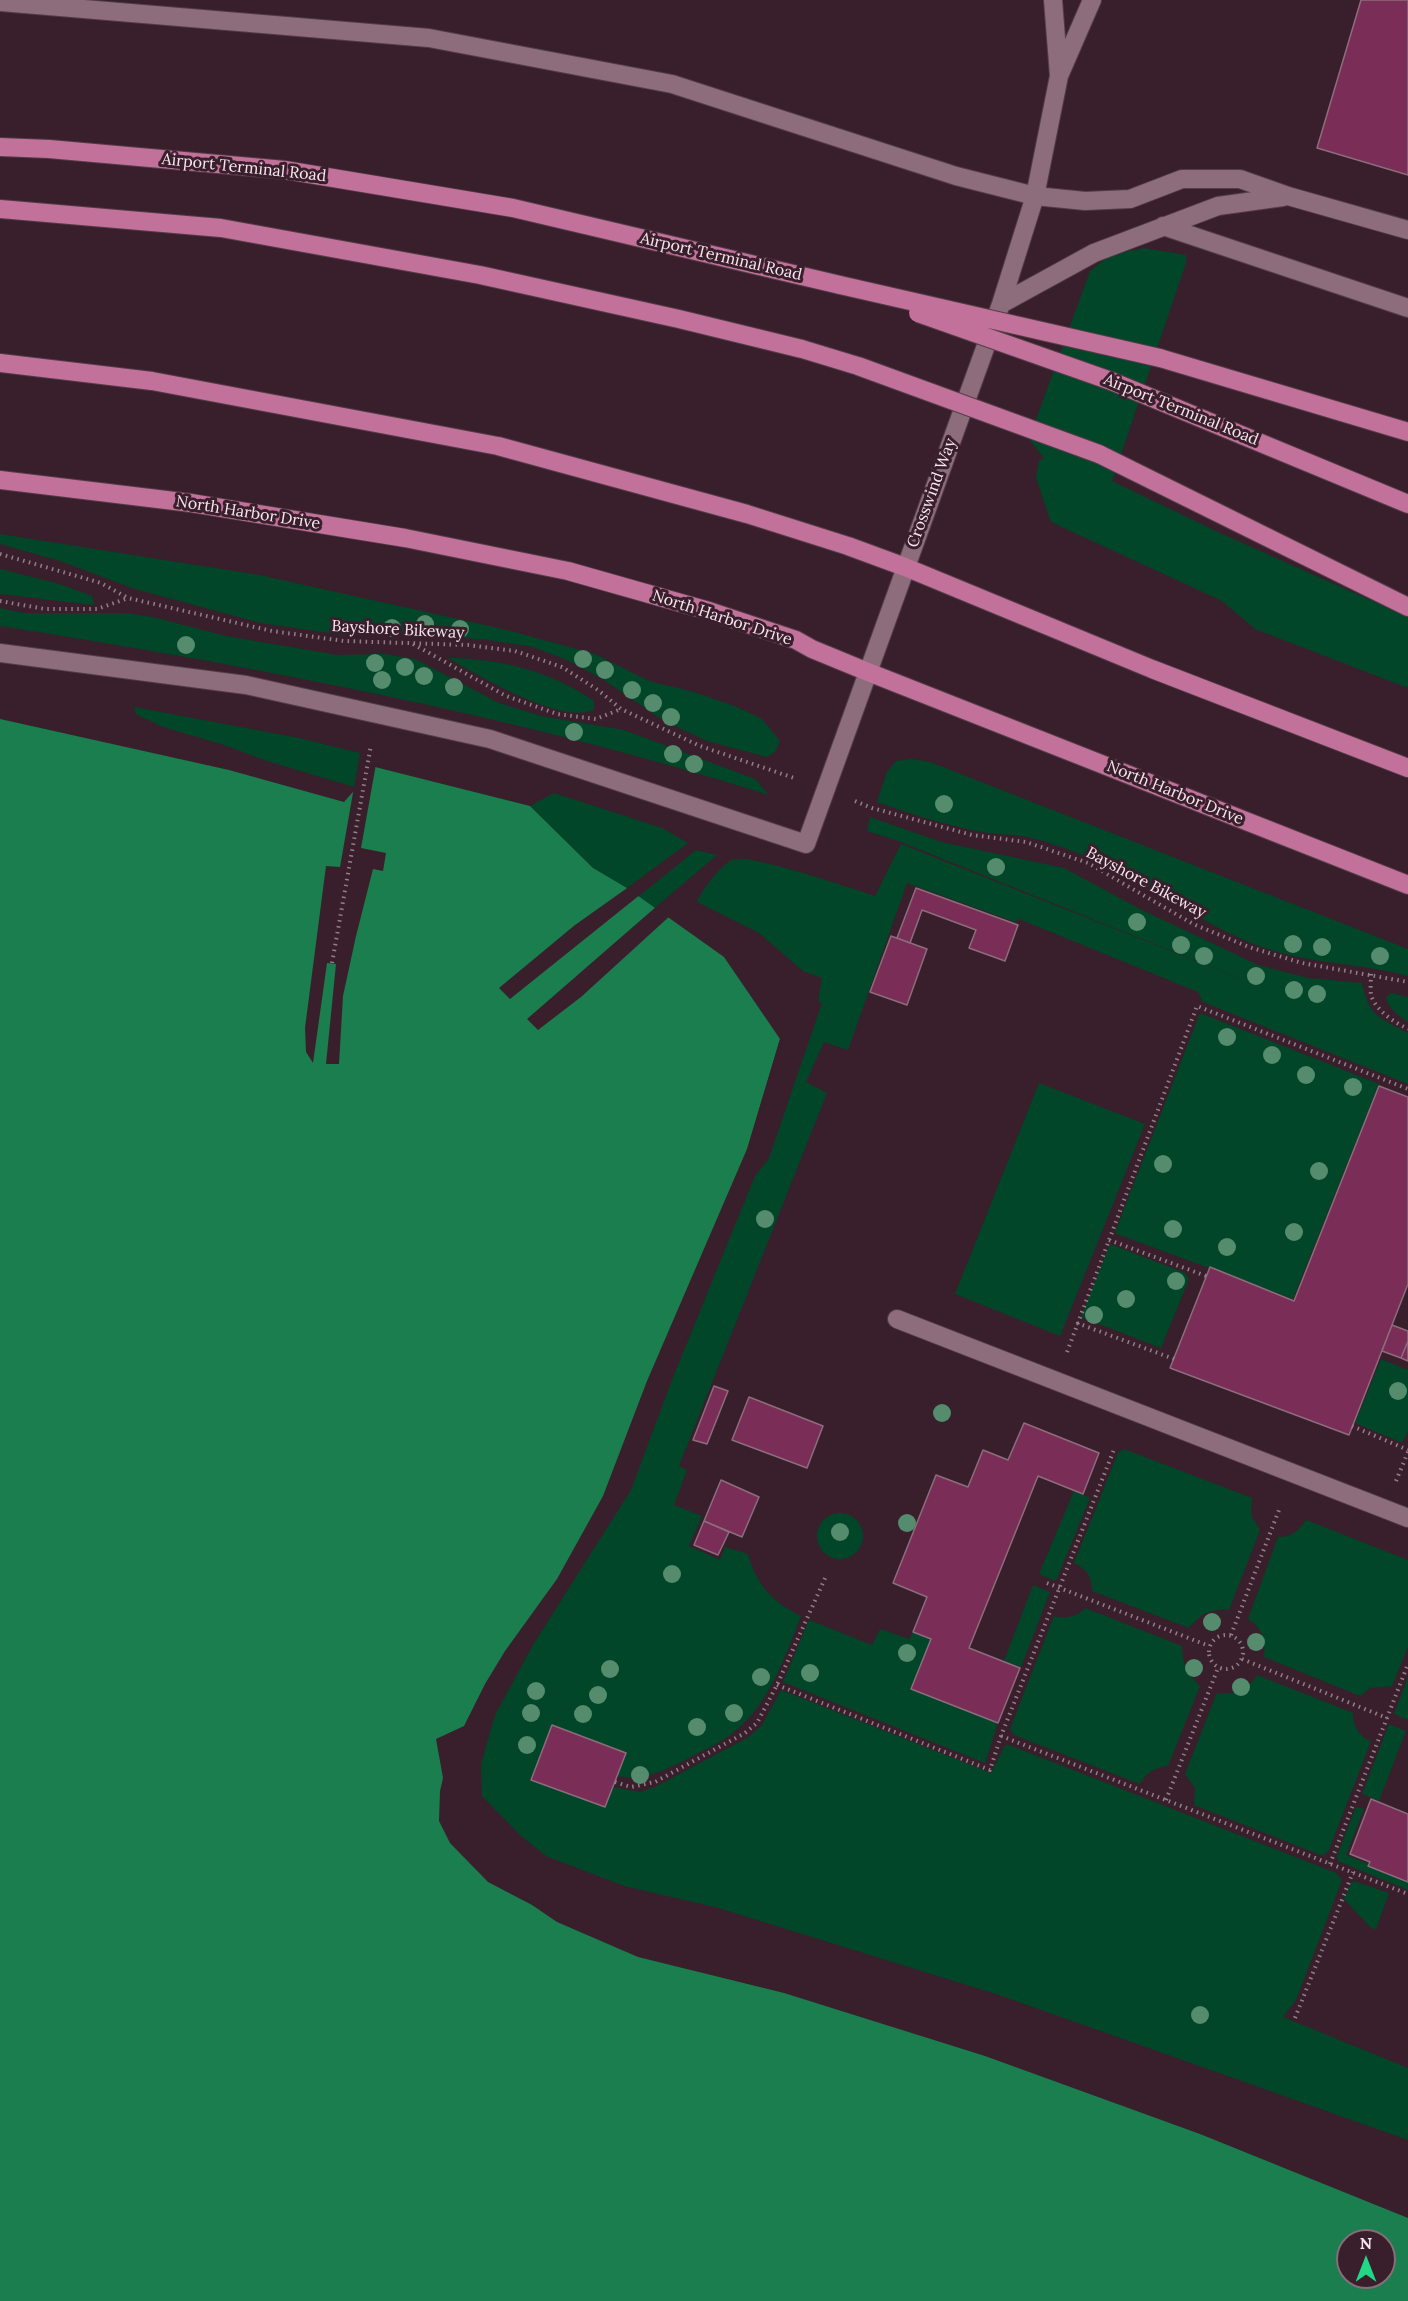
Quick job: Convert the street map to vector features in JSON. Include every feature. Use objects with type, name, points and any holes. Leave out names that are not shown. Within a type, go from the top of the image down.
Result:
[{"type":"main road","name":"Airport Terminal Road","points":[[0,147],[49,149],[296,171],[513,208],[840,285],[1111,381],[1408,504]]},
{"type":"main road","points":[[0,209],[221,228],[480,275],[802,349],[858,366],[1100,454],[1408,607]]},
{"type":"main road","points":[[840,285],[1160,358],[1408,432]]},
{"type":"main road","points":[[0,363],[152,381],[498,446],[747,514],[906,567],[1152,669],[1408,768]]},
{"type":"main road","name":"North Harbor Drive","points":[[0,480],[191,503],[405,538],[568,571],[709,611],[796,640],[868,672],[1408,885]]},
{"type":"street","points":[[1053,0],[1059,76]]},
{"type":"street","points":[[1059,76],[1092,0]]},
{"type":"street","points":[[0,2],[440,40],[672,84],[956,176],[1035,196],[1085,201],[1130,199],[1182,179],[1240,179],[1288,196],[1408,230]]},
{"type":"street","name":"Crosswind Way","points":[[377,714],[490,739],[806,844],[1001,304],[1035,196],[1059,76]]},
{"type":"street","points":[[1001,304],[1094,253],[1163,226],[1218,206],[1288,196]]},
{"type":"street","points":[[1163,226],[1408,308]]},
{"type":"street","points":[[0,653],[246,685],[377,714]]},
{"type":"street","points":[[897,1319],[1408,1518]]},
{"type":"path","name":"Bayshore Bikeway","points":[[0,554],[101,583],[128,598],[272,632],[344,641],[468,645],[515,651],[562,667],[598,690],[621,709],[700,746],[778,771]]},
{"type":"path","points":[[0,601],[45,609],[97,609],[128,598]]},
{"type":"path","points":[[413,644],[506,696],[557,714],[596,718],[621,709]]},
{"type":"path","points":[[332,963],[377,714]]},
{"type":"path","name":"Bayshore Bikeway","points":[[872,808],[972,835],[1026,842],[1088,863],[1193,924],[1248,947],[1302,963],[1408,982]]},
{"type":"path","points":[[1371,974],[1371,994],[1378,1008],[1396,1023],[1408,1029]]},
{"type":"path","points":[[1057,1382],[1077,1323],[1197,1006],[1408,1089]]},
{"type":"path","points":[[1109,1240],[1206,1276]]},
{"type":"path","points":[[1077,1323],[1174,1359]]},
{"type":"path","points":[[1352,1426],[1408,1451],[1394,1487]]},
{"type":"path","points":[[777,1685],[990,1770],[1001,1736],[1115,1447]]},
{"type":"path","points":[[1231,1635],[1279,1510]]},
{"type":"path","points":[[615,1782],[631,1787],[655,1782],[745,1733],[757,1723],[777,1685],[827,1574]]},
{"type":"path","points":[[1047,1583],[1209,1646]]},
{"type":"path","points":[[1219,1635],[1231,1635],[1240,1641],[1242,1659],[1229,1669],[1218,1668],[1210,1659],[1209,1646],[1219,1635]]},
{"type":"path","points":[[1242,1659],[1387,1718]]},
{"type":"path","points":[[1330,1864],[1408,1664]]},
{"type":"path","points":[[1166,1800],[1218,1668]]},
{"type":"path","points":[[1001,1736],[1408,1894]]},
{"type":"path","points":[[1295,2018],[1353,1872]]},
{"type":"shaded area","points":[[1144,248],[1186,255],[1186,263],[1112,481],[1220,533],[1408,617],[1408,688],[1255,629],[1222,601],[1051,522],[1036,478],[1039,461],[1044,458],[1029,439],[1090,271],[1110,255]]},
{"type":"shaded area","points":[[0,534],[259,575],[503,629],[595,654],[649,681],[694,692],[737,707],[762,719],[780,741],[775,752],[767,757],[707,741],[664,721],[604,680],[567,660],[533,647],[443,636],[343,635],[261,623],[135,589],[63,562],[0,544]]},
{"type":"shaded area","points":[[0,569],[60,584],[92,596],[94,605],[0,594]]},
{"type":"shaded area","points":[[0,608],[23,613],[126,613],[157,618],[226,636],[337,655],[385,654],[415,659],[499,703],[541,716],[624,730],[755,779],[769,795],[579,741],[388,696],[194,659],[0,626]]},
{"type":"shaded area","points":[[447,658],[506,664],[542,674],[577,690],[594,701],[594,710],[579,713],[541,705]]},
{"type":"shaded area","points":[[134,707],[299,738],[360,753],[354,787],[163,727],[136,714]]},
{"type":"shaded area","points":[[0,719],[229,770],[344,802],[375,767],[530,806],[593,868],[627,888],[724,957],[780,1039],[735,1191],[606,1516],[493,1690],[460,1793],[477,1826],[523,1874],[617,1920],[1408,2185],[1408,2301],[0,2301]]},
{"type":"shaded area","points":[[911,759],[930,762],[1408,949],[1408,976],[1300,957],[1265,948],[1216,927],[1124,874],[1075,852],[1033,838],[982,832],[955,826],[877,802],[887,772],[896,761]]},
{"type":"shaded area","points":[[554,793],[662,828],[688,843],[627,888],[593,868],[530,806]]},
{"type":"shaded area","points":[[870,817],[941,842],[1064,868],[1140,909],[1258,965],[1308,978],[1362,983],[1372,1010],[1383,1020],[1408,1033],[1408,1084],[1203,1002],[1198,992],[1019,919],[1015,922],[907,883],[848,1050],[824,1042],[806,1082],[827,1093],[679,1466],[687,1470],[674,1505],[702,1516],[689,1546],[720,1560],[725,1547],[748,1554],[756,1575],[767,1591],[782,1605],[801,1616],[775,1678],[758,1707],[747,1720],[724,1739],[670,1767],[645,1776],[617,1776],[626,1753],[552,1725],[561,1790],[605,1807],[613,1787],[640,1792],[655,1787],[747,1738],[762,1725],[781,1690],[991,1773],[1005,1745],[1009,1745],[1336,1873],[1342,1880],[1296,2000],[1283,2017],[1408,2068],[1408,2140],[999,1995],[715,1907],[624,1886],[546,1856],[520,1835],[482,1796],[481,1764],[495,1715],[533,1645],[631,1490],[672,1380],[755,1176],[769,1158],[822,1003],[818,1001],[822,978],[803,971],[759,933],[697,902],[722,867],[732,860],[759,862],[875,896],[901,844],[1274,992],[901,842],[867,831]]},
{"type":"shaded area","points":[[696,850],[717,855],[610,946],[551,967]]},
{"type":"shaded area","points":[[1391,993],[1408,997],[1408,1022],[1397,1015],[1389,1005],[1386,997]]},
{"type":"shaded area","points":[[1200,1013],[1379,1084],[1293,1299],[1115,1232]]},
{"type":"shaded area","points":[[1039,1083],[1145,1124],[1060,1336],[955,1294]]},
{"type":"shaded area","points":[[1110,1244],[1185,1273],[1189,1279],[1161,1348],[1081,1317]]},
{"type":"shaded area","points":[[1381,1359],[1408,1370],[1408,1432],[1400,1442],[1355,1423]]},
{"type":"shaded area","points":[[1124,1449],[1252,1498],[1251,1515],[1260,1530],[1229,1610],[1206,1613],[1189,1628],[1092,1591],[1088,1574],[1074,1563],[1118,1453]]},
{"type":"shaded area","points":[[1074,1491],[1090,1498],[1056,1581],[1039,1574]]},
{"type":"shaded area","points":[[840,1513],[856,1520],[863,1536],[856,1552],[840,1559],[824,1552],[817,1536],[824,1520]]},
{"type":"shaded area","points":[[1306,1520],[1408,1560],[1408,1647],[1392,1686],[1370,1688],[1360,1696],[1264,1657],[1262,1635],[1257,1626],[1248,1619],[1278,1537],[1294,1533]]},
{"type":"shaded area","points":[[1033,1585],[1050,1592],[1021,1667],[1004,1661]]},
{"type":"shaded area","points":[[1085,1608],[1182,1646],[1186,1668],[1200,1686],[1168,1766],[1151,1771],[1140,1784],[1014,1735],[1010,1729],[1054,1616],[1071,1616]]},
{"type":"shaded area","points":[[809,1620],[872,1645],[880,1629],[909,1639],[913,1632],[931,1639],[912,1689],[998,1723],[985,1763],[783,1682]]},
{"type":"shaded area","points":[[1257,1675],[1353,1713],[1358,1730],[1363,1737],[1371,1741],[1329,1850],[1323,1856],[1194,1805],[1195,1788],[1185,1774],[1217,1693],[1228,1693],[1245,1688]]},
{"type":"shaded area","points":[[1408,1677],[1408,1720],[1394,1714]]},
{"type":"shaded area","points":[[1389,1724],[1406,1731],[1379,1801],[1362,1794]]},
{"type":"shaded area","points":[[1356,1807],[1364,1809],[1346,1855],[1408,1880],[1408,1890],[1338,1861],[1337,1856]]},
{"type":"shaded area","points":[[1354,1881],[1389,1893],[1376,1929],[1371,1928],[1344,1899]]},
{"type":"pier","points":[[376,764],[361,848],[386,853],[383,871],[373,869],[356,936],[343,996],[339,1064],[326,1064],[336,964],[327,963],[313,1063],[306,1052],[305,1028],[326,866],[340,867],[354,787]]},
{"type":"pier","points":[[630,886],[641,894],[510,999],[499,988],[575,925]]},
{"type":"pier","points":[[657,906],[671,915],[581,997],[538,1030],[527,1019]]},
{"type":"pier","points":[[782,1037],[738,1192],[608,1517],[496,1691],[463,1793],[480,1824],[525,1872],[618,1917],[964,2021],[1408,2182],[1408,2218],[1200,2134],[985,2056],[784,1993],[638,1957],[557,1922],[532,1905],[488,1882],[450,1843],[439,1821],[443,1778],[436,1739],[464,1726],[485,1684],[505,1651],[557,1579],[603,1496],[647,1381],[747,1149]]},
{"type":"building","points":[[1361,0],[1408,0],[1408,175],[1317,148]]},
{"type":"building","points":[[916,888],[1018,925],[1005,961],[969,948],[976,930],[922,910],[910,943],[897,938]]},
{"type":"building","points":[[891,936],[927,949],[907,1005],[870,992]]},
{"type":"building","points":[[1379,1086],[1408,1097],[1408,1284],[1349,1435],[1170,1368],[1210,1267],[1294,1301]]},
{"type":"building","points":[[1392,1325],[1408,1331],[1408,1341],[1401,1358],[1382,1351]]},
{"type":"building","points":[[1408,1341],[1408,1361],[1401,1358]]},
{"type":"building","points":[[714,1386],[728,1391],[707,1444],[693,1440]]},
{"type":"building","points":[[749,1397],[823,1426],[807,1468],[732,1440]]},
{"type":"building","points":[[1024,1423],[1099,1453],[1083,1494],[1038,1476],[969,1648],[1020,1668],[998,1723],[911,1689],[931,1639],[913,1632],[927,1597],[893,1583],[936,1475],[968,1487],[983,1450],[1008,1460]]},
{"type":"building","points":[[721,1480],[759,1497],[742,1537],[704,1521]]},
{"type":"building","points":[[704,1521],[729,1532],[718,1555],[694,1545]]},
{"type":"building","points":[[552,1725],[626,1753],[605,1807],[531,1780]]},
{"type":"building","points":[[1371,1799],[1408,1814],[1408,1882],[1368,1866],[1370,1862],[1350,1854]]}]
